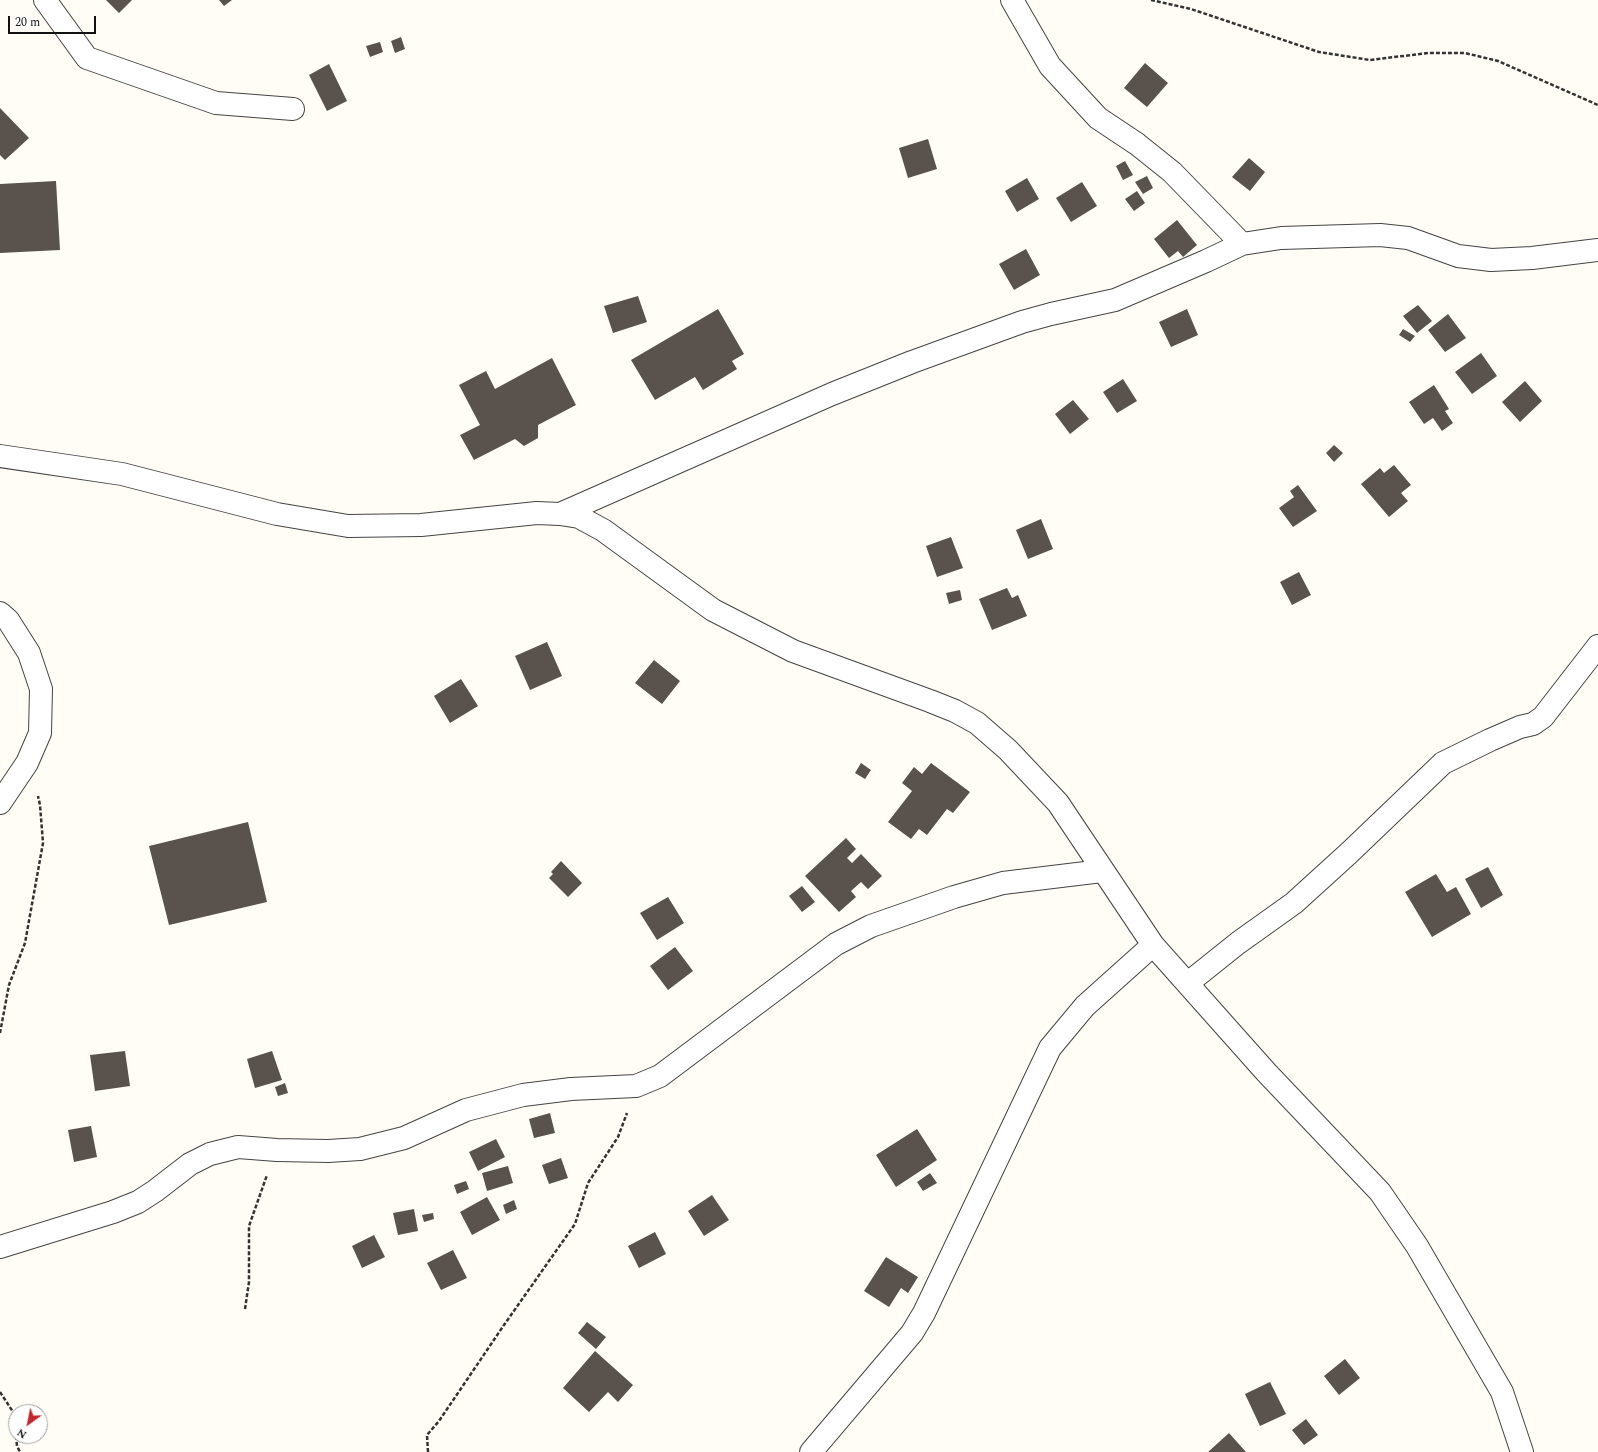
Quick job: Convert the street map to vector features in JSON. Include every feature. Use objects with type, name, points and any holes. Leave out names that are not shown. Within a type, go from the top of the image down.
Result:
[{"type":"street","points":[[46,0],[87,58],[216,103],[293,109]]},
{"type":"street","points":[[1012,0],[1050,66],[1098,118],[1154,156],[1172,172],[1242,244]]},
{"type":"street","points":[[560,514],[832,394],[912,362],[1022,322],[1115,300],[1242,244],[1281,238],[1380,235],[1408,238],[1446,252],[1480,260],[1532,258],[1598,250]]},
{"type":"street","points":[[0,456],[122,474],[277,514],[348,526],[421,525],[537,513],[579,517],[603,530],[713,610],[793,651],[930,701],[955,711],[977,723],[1008,750],[1058,803],[1153,945],[1266,1072],[1380,1192],[1417,1246],[1502,1392],[1522,1452]]},
{"type":"street","points":[[0,613],[8,620],[29,653],[41,690],[40,733],[27,763],[0,803]]},
{"type":"street","points":[[1188,983],[1238,943],[1294,903],[1349,853],[1443,763],[1520,727],[1533,724],[1543,717],[1598,646]]},
{"type":"street","points":[[0,1247],[113,1212],[138,1202],[190,1164],[210,1154],[238,1147],[277,1150],[328,1151],[360,1149],[404,1138],[466,1110],[523,1095],[571,1089],[636,1086],[660,1076],[701,1047],[836,944],[871,926],[946,899],[1003,883],[1102,870]]},
{"type":"street","points":[[811,1452],[912,1333],[924,1313],[1050,1048],[1085,1006],[1153,945]]},
{"type":"path","points":[[1151,0],[1191,9],[1319,52],[1370,60],[1428,53],[1465,53],[1498,61],[1598,105]]},
{"type":"path","points":[[0,1033],[8,985],[24,943],[43,844],[40,806],[27,763]]},
{"type":"path","points":[[428,1452],[426,1435],[439,1421],[575,1224],[588,1183],[618,1138],[636,1086]]},
{"type":"path","points":[[245,1309],[249,1282],[249,1226],[277,1150]]},
{"type":"path","points":[[0,1392],[8,1404]]},
{"type":"building","points":[[106,0],[132,0],[119,13]]},
{"type":"building","points":[[219,0],[232,0],[224,6]]},
{"type":"building","points":[[401,37],[405,49],[395,53],[391,41]]},
{"type":"building","points":[[380,42],[383,52],[370,57],[366,46]]},
{"type":"building","points":[[1145,63],[1168,83],[1147,107],[1124,88]]},
{"type":"building","points":[[329,64],[347,101],[327,111],[309,75]]},
{"type":"building","points":[[0,108],[29,138],[5,160],[0,155]]},
{"type":"building","points":[[928,139],[937,169],[908,178],[899,148]]},
{"type":"building","points":[[1249,158],[1265,172],[1250,191],[1232,177]]},
{"type":"building","points":[[1125,161],[1133,175],[1123,180],[1116,166]]},
{"type":"building","points":[[1147,176],[1153,188],[1143,194],[1135,182]]},
{"type":"building","points":[[1027,178],[1039,199],[1017,212],[1005,191]]},
{"type":"building","points":[[56,181],[60,250],[0,253],[0,184]]},
{"type":"building","points":[[1082,182],[1097,206],[1071,222],[1056,198]]},
{"type":"building","points":[[1137,191],[1145,203],[1134,211],[1125,199]]},
{"type":"building","points":[[1177,220],[1197,245],[1183,257],[1178,251],[1169,258],[1154,239]]},
{"type":"building","points":[[1026,249],[1040,275],[1014,290],[999,264]]},
{"type":"building","points":[[638,296],[647,322],[613,333],[604,306]]},
{"type":"building","points":[[1418,305],[1432,321],[1417,333],[1403,316]]},
{"type":"building","points":[[718,309],[744,354],[732,361],[737,369],[703,390],[695,377],[655,400],[631,360]]},
{"type":"building","points":[[1187,309],[1198,335],[1171,347],[1159,322]]},
{"type":"building","points":[[1448,314],[1466,338],[1445,352],[1428,330]]},
{"type":"building","points":[[1403,329],[1415,336],[1410,342],[1399,335]]},
{"type":"building","points":[[1481,353],[1497,376],[1472,394],[1455,372]]},
{"type":"building","points":[[552,358],[576,405],[538,425],[538,438],[524,446],[515,439],[474,460],[460,435],[480,425],[459,385],[486,371],[495,389]]},
{"type":"building","points":[[1123,379],[1137,401],[1117,413],[1103,392]]},
{"type":"building","points":[[1525,381],[1542,401],[1520,422],[1502,402]]},
{"type":"building","points":[[1434,385],[1449,409],[1445,411],[1453,423],[1442,431],[1433,418],[1424,424],[1409,402]]},
{"type":"building","points":[[1073,400],[1089,419],[1070,434],[1055,414]]},
{"type":"building","points":[[1334,445],[1343,453],[1334,462],[1326,453]]},
{"type":"building","points":[[1394,465],[1411,485],[1401,493],[1408,501],[1389,517],[1361,484],[1380,468],[1384,473]]},
{"type":"building","points":[[1298,485],[1317,511],[1293,527],[1279,508],[1294,497],[1290,491]]},
{"type":"building","points":[[1041,519],[1053,549],[1028,559],[1016,530]]},
{"type":"building","points":[[951,537],[963,568],[937,577],[926,546]]},
{"type":"building","points":[[1299,572],[1311,595],[1292,605],[1280,582]]},
{"type":"building","points":[[1007,588],[1012,598],[1018,595],[1027,616],[992,630],[979,599]]},
{"type":"building","points":[[960,590],[962,600],[949,604],[946,593]]},
{"type":"building","points":[[547,642],[562,676],[530,690],[515,656]]},
{"type":"building","points":[[654,660],[680,681],[662,704],[635,683]]},
{"type":"building","points":[[461,679],[478,706],[450,723],[434,696]]},
{"type":"building","points":[[861,763],[871,770],[865,779],[855,773]]},
{"type":"building","points":[[931,763],[970,792],[953,813],[947,809],[927,835],[919,829],[911,839],[888,822],[912,791],[902,783],[914,767],[922,774]]},
{"type":"building","points":[[248,822],[267,902],[169,925],[149,846]]},
{"type":"building","points":[[846,838],[856,849],[847,858],[852,863],[861,854],[882,876],[868,889],[861,882],[851,891],[856,897],[839,912],[805,876]]},
{"type":"building","points":[[561,861],[582,883],[568,897],[549,878],[553,874],[551,872]]},
{"type":"building","points":[[1488,867],[1503,895],[1481,908],[1465,879]]},
{"type":"building","points":[[1436,874],[1447,892],[1456,887],[1471,914],[1432,937],[1405,892]]},
{"type":"building","points":[[802,886],[815,902],[802,912],[789,896]]},
{"type":"building","points":[[668,897],[684,923],[657,940],[640,913]]},
{"type":"building","points":[[675,947],[693,971],[668,990],[650,966]]},
{"type":"building","points":[[125,1051],[130,1086],[95,1091],[90,1055]]},
{"type":"building","points":[[272,1051],[282,1080],[255,1088],[247,1059]]},
{"type":"building","points":[[285,1083],[288,1093],[278,1096],[275,1087]]},
{"type":"building","points":[[550,1113],[555,1133],[534,1138],[529,1119]]},
{"type":"building","points":[[91,1126],[97,1157],[74,1162],[68,1130]]},
{"type":"building","points":[[917,1129],[937,1160],[896,1187],[876,1155]]},
{"type":"building","points":[[496,1139],[505,1157],[478,1171],[469,1152]]},
{"type":"building","points":[[561,1158],[568,1178],[549,1184],[542,1165]]},
{"type":"building","points":[[508,1166],[513,1183],[487,1191],[482,1173]]},
{"type":"building","points":[[930,1173],[937,1183],[923,1191],[917,1182]]},
{"type":"building","points":[[466,1181],[469,1189],[457,1194],[454,1185]]},
{"type":"building","points":[[712,1195],[729,1220],[704,1236],[688,1211]]},
{"type":"building","points":[[487,1197],[500,1220],[472,1235],[460,1212]]},
{"type":"building","points":[[514,1200],[517,1209],[506,1214],[503,1205]]},
{"type":"building","points":[[414,1209],[418,1231],[398,1235],[393,1213]]},
{"type":"building","points":[[433,1213],[434,1219],[424,1222],[422,1215]]},
{"type":"building","points":[[655,1232],[666,1254],[639,1268],[628,1246]]},
{"type":"building","points":[[374,1235],[385,1257],[362,1268],[352,1246]]},
{"type":"building","points":[[453,1250],[467,1278],[441,1290],[427,1263]]},
{"type":"building","points":[[886,1257],[918,1277],[908,1293],[901,1288],[889,1307],[864,1291]]},
{"type":"building","points":[[587,1322],[606,1337],[596,1349],[578,1333]]},
{"type":"building","points":[[595,1351],[633,1385],[618,1402],[608,1392],[589,1412],[563,1388]]},
{"type":"building","points":[[1345,1359],[1360,1378],[1339,1395],[1324,1376]]},
{"type":"building","points":[[1270,1382],[1286,1414],[1260,1426],[1245,1394]]},
{"type":"building","points":[[1306,1419],[1318,1435],[1304,1445],[1292,1430]]},
{"type":"building","points":[[1229,1433],[1246,1452],[1208,1452]]}]
